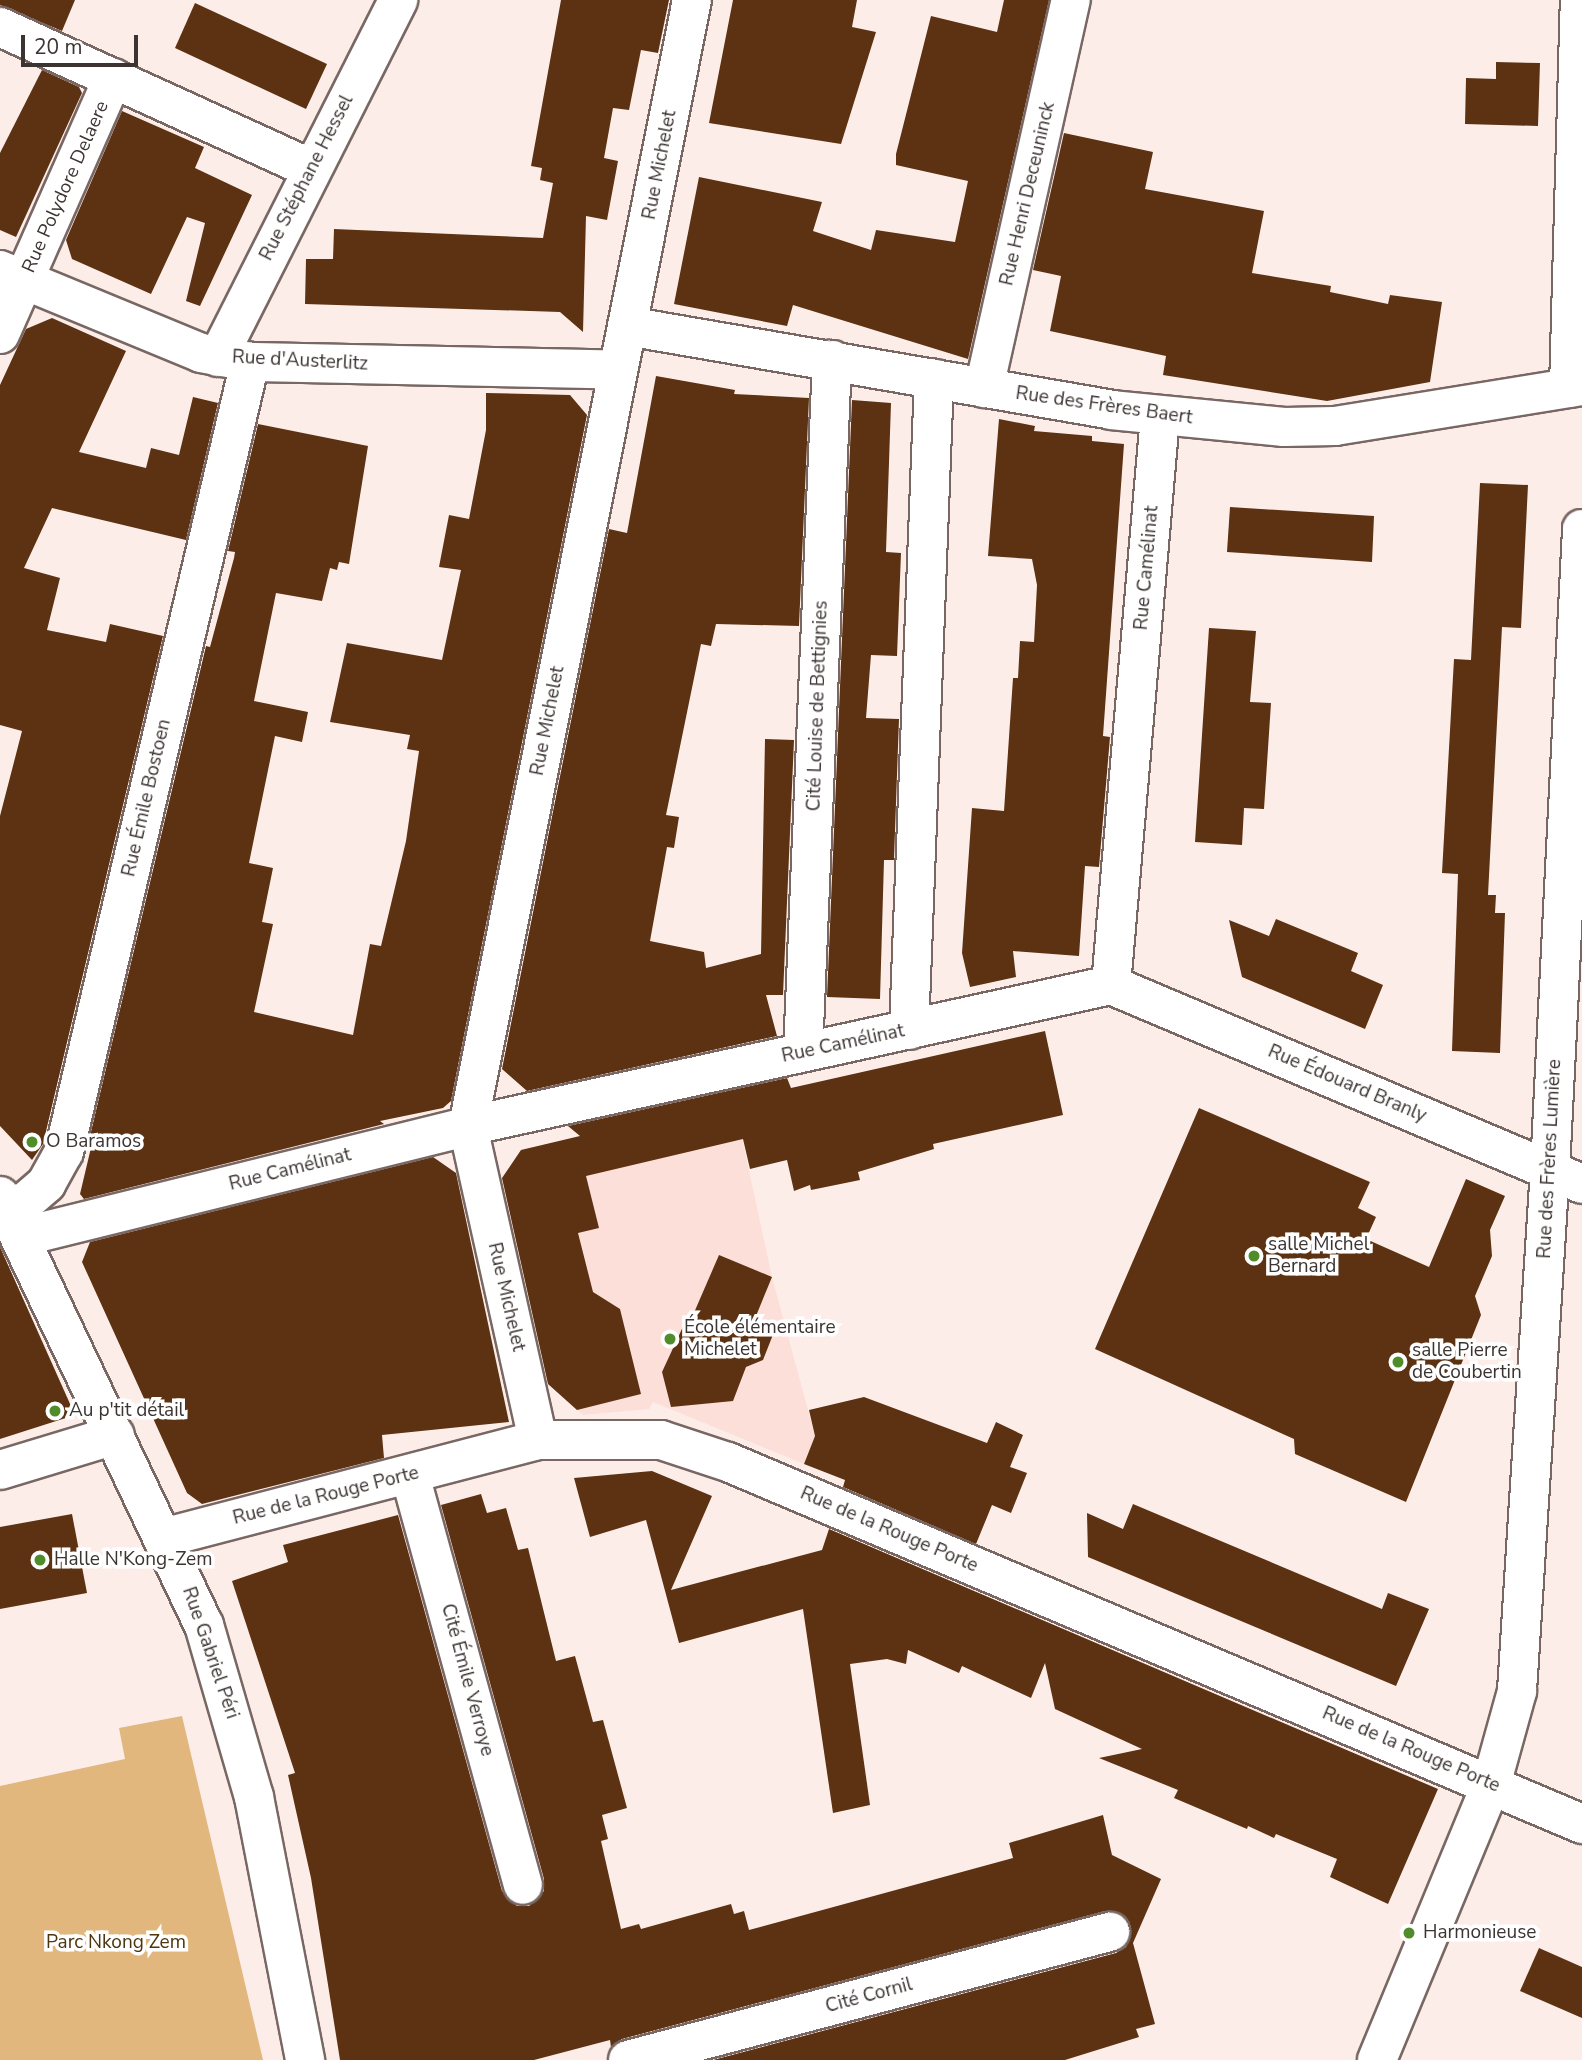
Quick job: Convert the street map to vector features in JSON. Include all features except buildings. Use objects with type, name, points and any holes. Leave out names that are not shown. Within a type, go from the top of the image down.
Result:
[{"type":"street","name":"Rue Stéphane Hessel","points":[[234,359],[311,169],[398,0]]},
{"type":"street","name":"Rue Michelet","points":[[538,1440],[468,1126],[692,0]]},
{"type":"street","name":"Rue Henri Deceuninck","points":[[984,388],[1071,0]]},
{"type":"street","points":[[1575,387],[1580,0]]},
{"type":"street","points":[[0,27],[311,169]]},
{"type":"street","name":"Rue Polydore Delaere","points":[[0,334],[12,275],[113,78]]},
{"type":"street","name":"Rue d'Austerlitz","points":[[12,275],[148,333],[234,359],[618,370]]},
{"type":"street","name":"Rue des Frères Baert","points":[[627,326],[1160,416],[1316,429],[1575,387]]},
{"type":"street","name":"Rue Émile Bostoen","points":[[10,1216],[46,1184],[64,1152],[234,359]]},
{"type":"street","name":"Cité Louise de Bettignies","points":[[803,1052],[832,360]]},
{"type":"street","points":[[909,1030],[934,378]]},
{"type":"street","name":"Rue Camélinat","points":[[10,1216],[468,1126],[1111,985],[1160,416]]},
{"type":"street","name":"Rue des Frères Lumière","points":[[1377,2060],[1491,1785],[1513,1711],[1524,1630],[1566,1177],[1582,529]]},
{"type":"street","name":"Rue Édouard Branly","points":[[1111,985],[1566,1177]]},
{"type":"street","name":"Rue Gabriel Péri","points":[[10,1216],[166,1537],[204,1625],[244,1755],[272,1876],[304,2060]]},
{"type":"street","points":[[0,1470],[115,1435]]},
{"type":"street","name":"Rue de la Rouge Porte","points":[[166,1537],[538,1440],[639,1437],[703,1452],[1582,1824]]},
{"type":"street","name":"Cité Émile Verroye","points":[[410,1475],[523,1885]]},
{"type":"street","name":"Cité Cornil","points":[[628,2060],[1110,1931]]},
{"type":"shaded area","name":"École élémentaire Michelet","points":[[734,1101],[772,1277],[815,1436],[804,1464],[653,1402],[649,1409],[583,1415],[566,1400],[510,1167],[521,1150]]},
{"type":"green space","name":"Parc Nkong Zem","points":[[182,1716],[263,2060],[0,2060],[0,1786],[125,1759],[119,1728]]},
{"type":"place","name":"O Baramos","points":[[32,1142]]},
{"type":"place","name":"salle Michel Bernard","points":[[1254,1256]]},
{"type":"place","name":"École élémentaire Michelet","points":[[670,1339]]},
{"type":"place","name":"salle Pierre de Coubertin","points":[[1398,1362]]},
{"type":"place","name":"Au p'tit détail","points":[[55,1411]]},
{"type":"place","name":"Halle N'Kong-Zem","points":[[40,1560]]},
{"type":"place","name":"Harmonieuse","points":[[1409,1933]]}]
